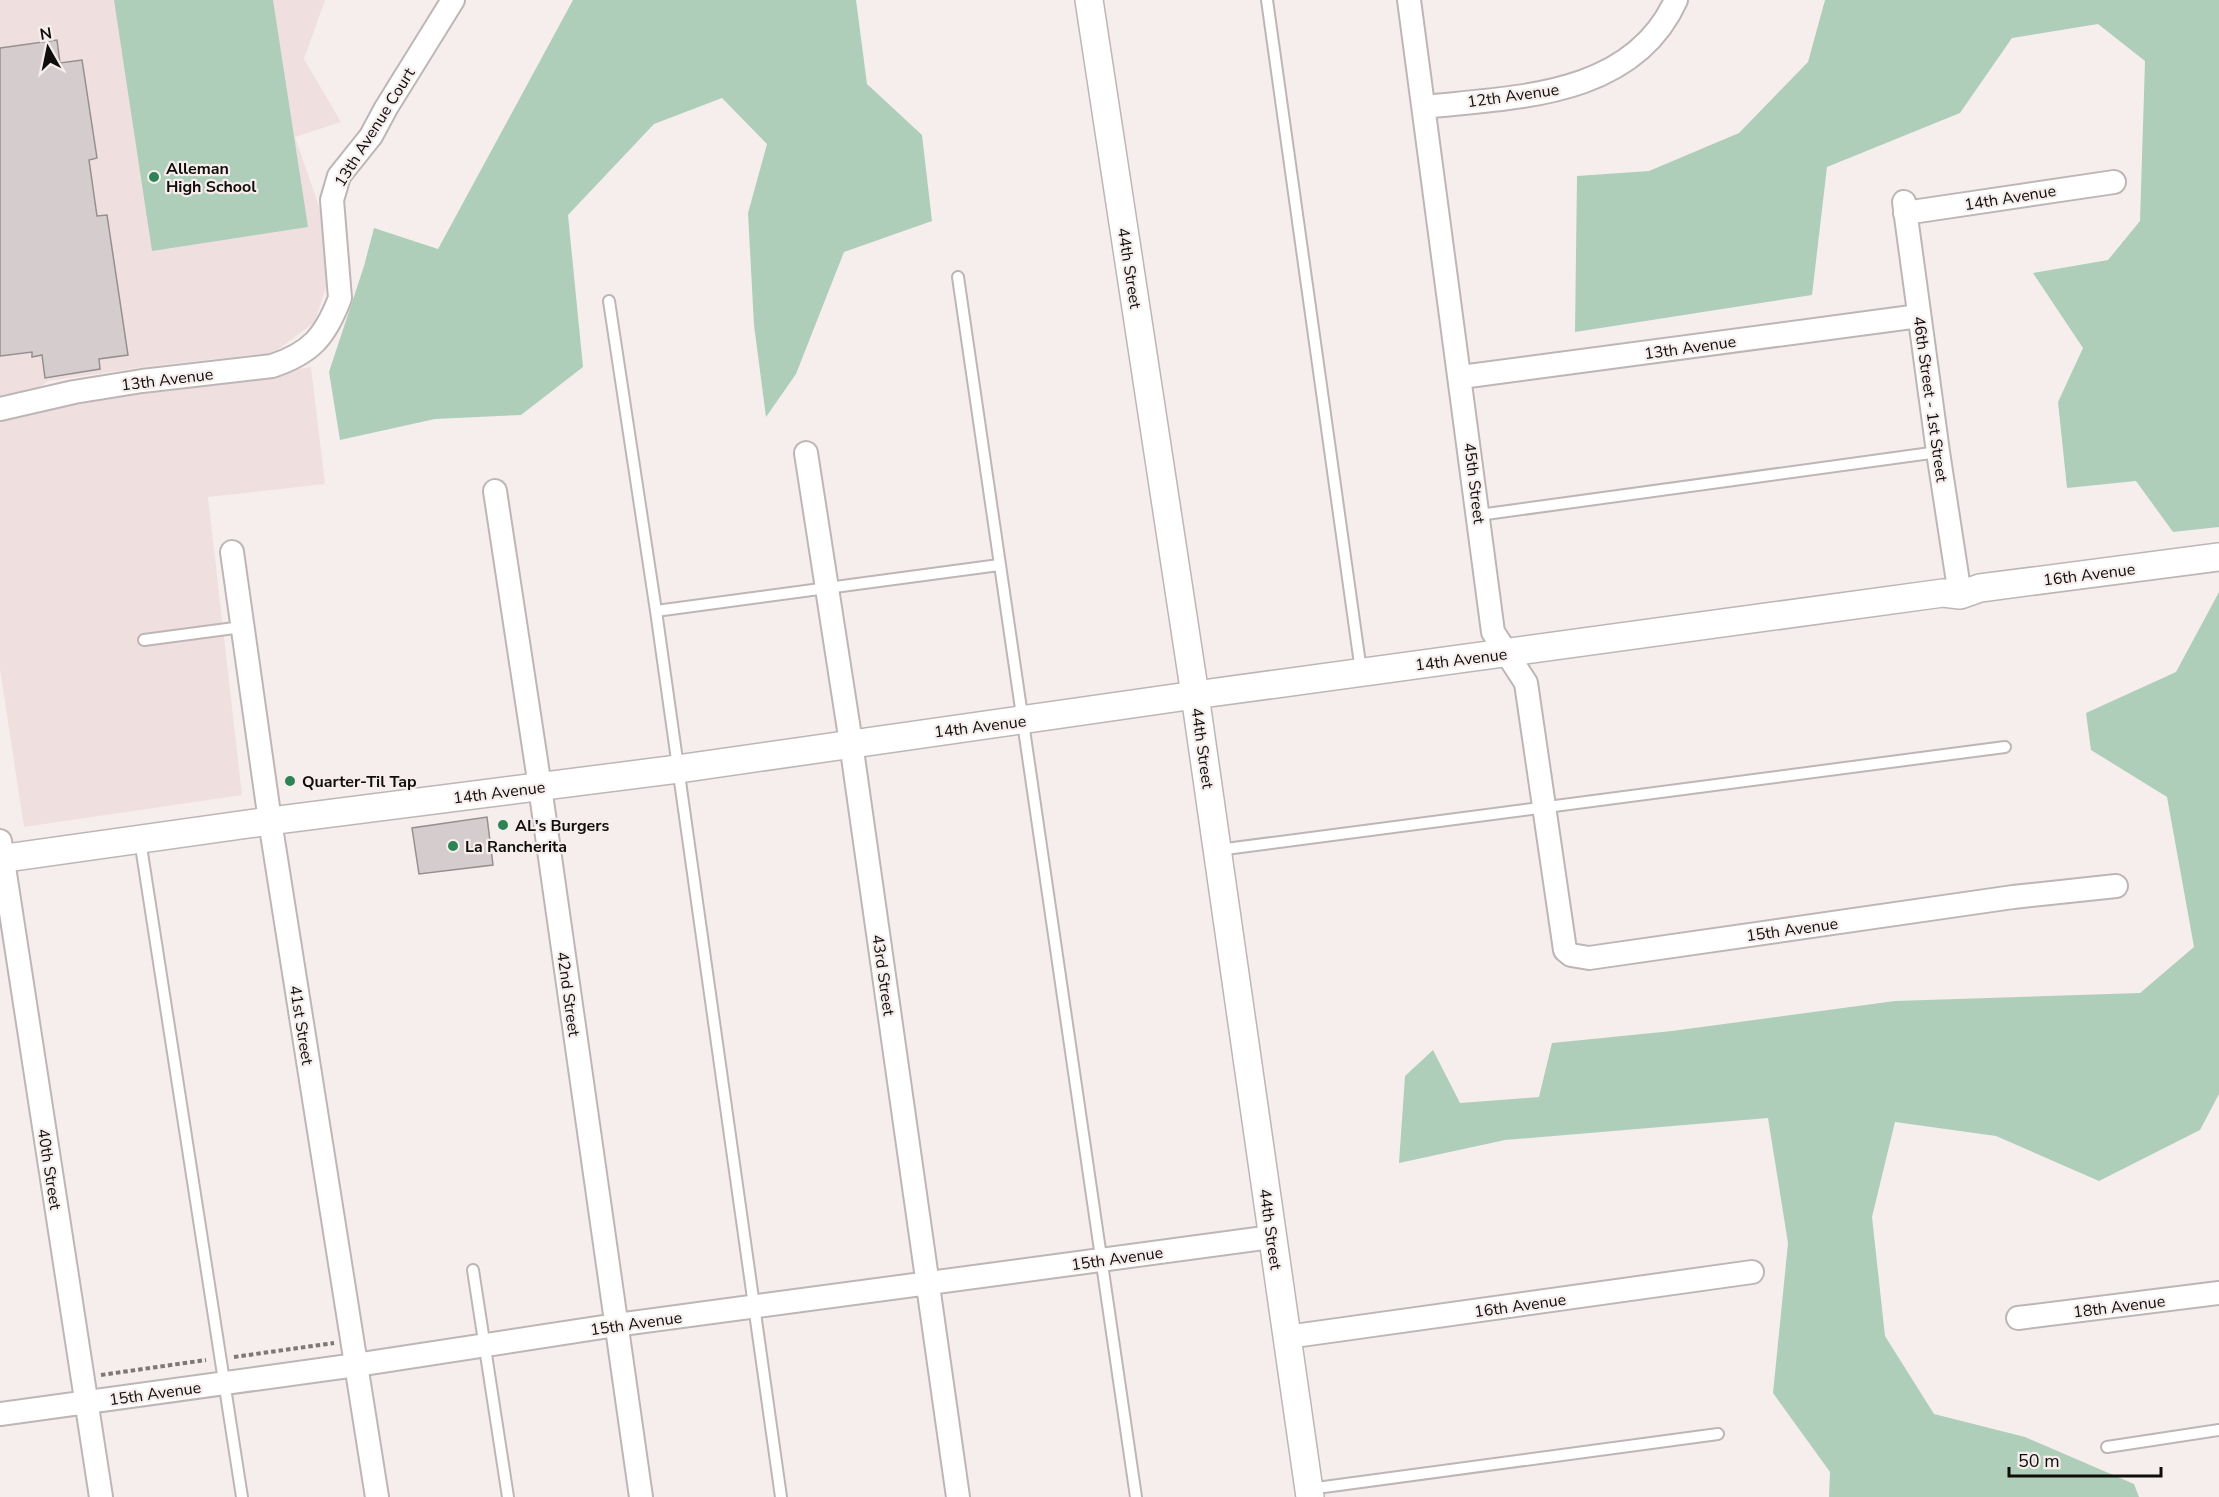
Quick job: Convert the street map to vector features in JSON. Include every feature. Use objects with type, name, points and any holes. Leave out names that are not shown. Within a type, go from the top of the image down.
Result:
[{"type":"street","name":"13th Avenue Court","points":[[323,332],[340,298],[332,200],[335,185],[339,176],[371,136],[453,0]]},
{"type":"street","name":"44th Street","points":[[1089,0],[1218,850],[1310,1493]]},
{"type":"street","name":"45th Street","points":[[1409,0],[1461,377],[1493,632],[1526,683],[1563,943],[1570,955]]},
{"type":"street","name":"12th Avenue","points":[[1424,107],[1548,93],[1596,77],[1621,63],[1643,46],[1659,27],[1676,0]]},
{"type":"street","name":"14th Avenue","points":[[1905,207],[2114,182]]},
{"type":"street","name":"46th Street - 1st Street","points":[[1905,207],[1960,595]]},
{"type":"street","name":"13th Avenue","points":[[1461,377],[1919,316]]},
{"type":"street","name":"13th Avenue","points":[[0,410],[74,392],[150,380],[272,366],[289,361],[309,350],[323,332]]},
{"type":"street","name":"43rd Street","points":[[806,453],[851,743],[958,1497]]},
{"type":"street","name":"42nd Street","points":[[495,491],[540,787],[641,1497]]},
{"type":"street","name":"41st Street","points":[[232,552],[270,821],[377,1497]]},
{"type":"street","name":"16th Avenue","points":[[1960,595],[1980,588],[2219,557]]},
{"type":"street","name":"14th Avenue","points":[[1,853],[140,840],[270,821],[678,769],[1195,695],[1943,593],[1960,595]]},
{"type":"street","name":"40th Street","points":[[1,853],[101,1497]]},
{"type":"street","name":"15th Avenue","points":[[1570,955],[1589,958],[2013,897],[2116,886]]},
{"type":"street","name":"15th Avenue","points":[[0,1414],[357,1365],[616,1325],[1272,1237]]},
{"type":"street","name":"16th Avenue","points":[[1287,1337],[1752,1272]]},
{"type":"street","name":"18th Avenue","points":[[2018,1318],[2219,1293]]},
{"type":"lane","points":[[1267,0],[1361,672]]},
{"type":"lane","points":[[958,277],[1136,1497]]},
{"type":"lane","points":[[609,301],[656,611],[753,1308],[782,1497]]},
{"type":"lane","points":[[1479,515],[1938,452]]},
{"type":"lane","points":[[656,611],[999,566]]},
{"type":"lane","points":[[144,640],[242,627]]},
{"type":"lane","points":[[1218,850],[2006,747]]},
{"type":"lane","points":[[140,840],[242,1497]]},
{"type":"lane","points":[[473,1270],[508,1497]]},
{"type":"lane","points":[[2107,1447],[2219,1430]]},
{"type":"lane","points":[[1310,1493],[1718,1434]]},
{"type":"shaded area","name":"Alleman High School","points":[[0,0],[325,0],[304,59],[341,122],[295,137],[323,218],[328,280],[315,322],[273,353],[158,365],[48,381],[36,390],[0,398]]},
{"type":"shaded area","points":[[311,367],[325,484],[208,497],[242,795],[24,827],[0,669],[0,420],[100,400]]},
{"type":"green space","points":[[114,0],[273,0],[308,227],[152,251]]},
{"type":"green space","points":[[573,0],[856,0],[867,84],[922,135],[932,221],[844,252],[796,374],[766,417],[754,325],[748,213],[767,144],[722,98],[654,124],[568,215],[583,367],[521,415],[435,419],[340,440],[329,372],[374,228],[438,249]]},
{"type":"green space","points":[[1825,0],[2219,0],[2219,527],[2173,532],[2136,481],[2067,488],[2058,402],[2083,348],[2033,273],[2108,260],[2140,221],[2145,61],[2098,24],[2012,38],[1960,113],[1827,167],[1812,295],[1575,332],[1577,176],[1649,171],[1739,133],[1808,62]]},
{"type":"green space","points":[[2219,592],[2219,1094],[2200,1130],[2099,1181],[1996,1136],[1895,1122],[1872,1217],[1885,1336],[1934,1414],[2025,1437],[2134,1484],[2139,1497],[1829,1497],[1830,1472],[1773,1393],[1788,1243],[1768,1118],[1505,1140],[1399,1163],[1405,1076],[1433,1050],[1460,1103],[1539,1097],[1552,1043],[1672,1031],[1895,1001],[2140,993],[2194,947],[2167,797],[2091,750],[2086,713],[2176,672]]},
{"type":"building","points":[[57,40],[60,63],[82,60],[97,158],[89,160],[97,216],[107,215],[128,355],[99,359],[100,369],[45,378],[42,355],[32,357],[32,352],[0,356],[0,48]]},
{"type":"building","name":"La Rancherita","points":[[487,817],[493,865],[419,874],[412,828]]},
{"type":"place","name":"Alleman High School","points":[[154,177]]},
{"type":"place","name":"Quarter-Til Tap","points":[[290,781]]},
{"type":"place","name":"AL’s Burgers","points":[[503,825]]},
{"type":"place","name":"La Rancherita","points":[[453,846]]}]
